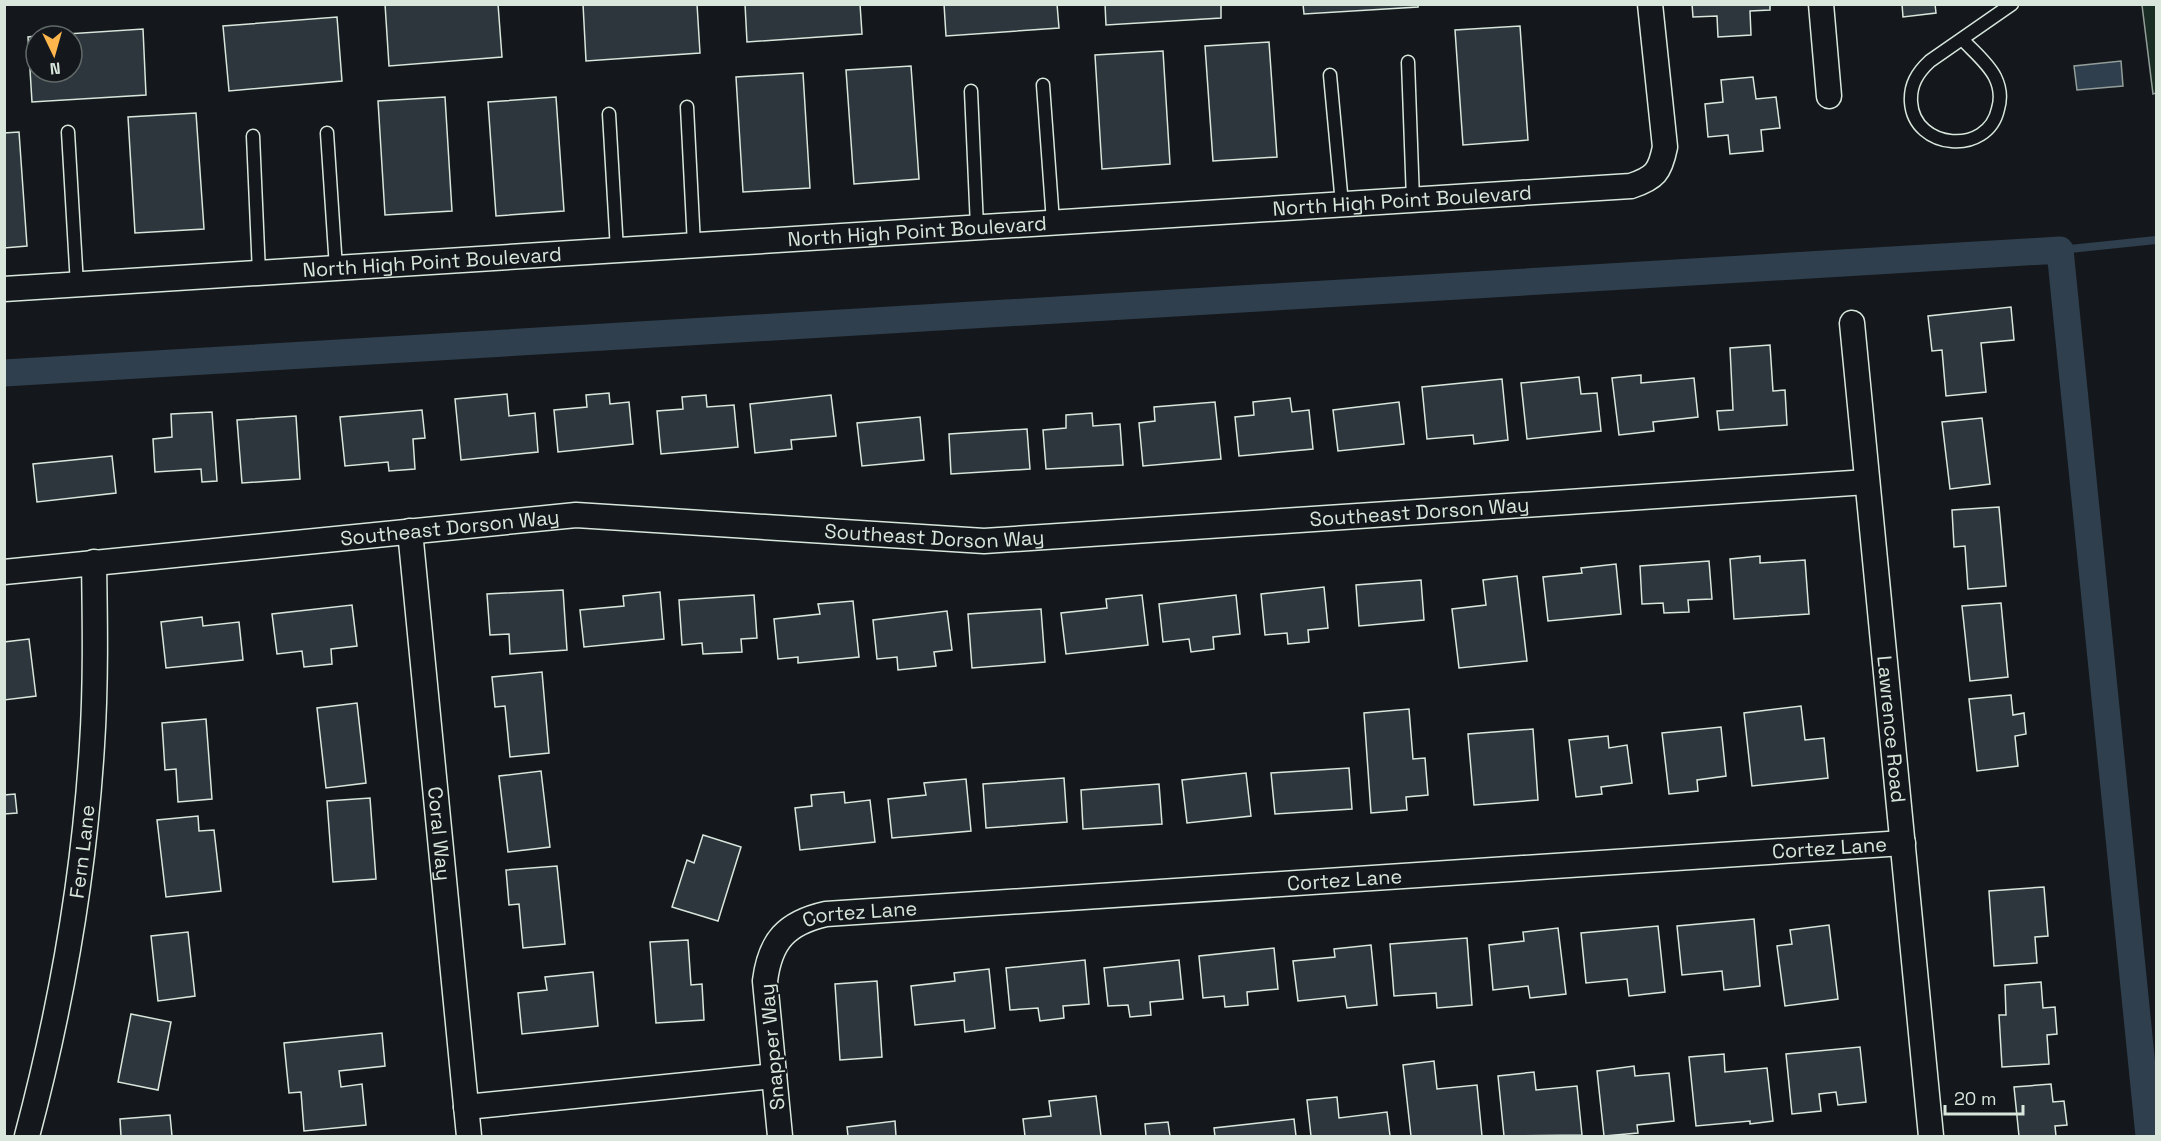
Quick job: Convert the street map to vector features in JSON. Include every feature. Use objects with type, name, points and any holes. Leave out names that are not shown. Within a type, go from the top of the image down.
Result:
[{"type":"street","name":"North High Point Boulevard","points":[[4,289],[1631,186],[1649,180],[1661,166],[1665,147],[1650,4]]},
{"type":"street","points":[[1821,4],[1829,96]]},
{"type":"street","name":"Lawrence Road","points":[[1852,323],[1931,1137]]},
{"type":"street","name":"Southeast Dorson Way","points":[[4,572],[576,515],[984,540],[1867,482]]},
{"type":"street","name":"Coral Way","points":[[410,531],[469,1137]]},
{"type":"street","name":"Fern Lane","points":[[27,1137],[46,1064],[68,958],[83,852],[93,745],[94,562]]},
{"type":"street","name":"Cortez Lane","points":[[789,928],[807,918],[826,914],[1902,843]]},
{"type":"street","name":"Snapper Way","points":[[780,1137],[765,981],[767,961],[776,943],[789,928]]},
{"type":"street","points":[[466,1107],[774,1076]]},
{"type":"lane","points":[[1962,39],[1995,77],[2000,90],[2000,102],[1991,126],[1981,135],[1970,140],[1944,141],[1933,137],[1915,118],[1911,94],[1914,81],[1920,70],[1962,39],[2012,4]]},
{"type":"lane","points":[[1407,62],[1413,200]]},
{"type":"lane","points":[[1330,75],[1342,204]]},
{"type":"lane","points":[[1043,85],[1053,222]]},
{"type":"lane","points":[[971,91],[977,227]]},
{"type":"lane","points":[[687,107],[694,245]]},
{"type":"lane","points":[[609,114],[617,250]]},
{"type":"lane","points":[[68,132],[77,285]]},
{"type":"lane","points":[[327,133],[336,268]]},
{"type":"lane","points":[[253,136],[259,273]]},
{"type":"green space","points":[[2142,5],[2156,5],[2156,93],[2153,94]]},
{"type":"water","points":[[2121,61],[2123,86],[2077,90],[2074,66]]},
{"type":"building","points":[[385,4],[498,4],[502,57],[389,66]]},
{"type":"building","points":[[583,4],[697,4],[700,53],[586,61]]},
{"type":"building","points":[[745,4],[860,4],[862,34],[747,42]]},
{"type":"building","points":[[944,4],[1057,4],[1059,28],[946,36]]},
{"type":"building","points":[[1105,4],[1221,4],[1221,18],[1106,25]]},
{"type":"building","points":[[1303,4],[1418,4],[1418,7],[1304,14]]},
{"type":"building","points":[[1692,4],[1770,4],[1770,10],[1750,11],[1751,35],[1718,37],[1717,16],[1693,17]]},
{"type":"building","points":[[1902,4],[1935,4],[1936,13],[1903,17]]},
{"type":"building","points":[[337,17],[342,81],[229,91],[223,26]]},
{"type":"building","points":[[1520,26],[1528,140],[1463,145],[1455,30]]},
{"type":"building","points":[[143,29],[146,95],[32,102],[31,84],[84,84],[84,33]]},
{"type":"building","points":[[1269,42],[1277,157],[1213,161],[1205,46]]},
{"type":"building","points":[[1163,51],[1170,164],[1102,169],[1095,55]]},
{"type":"building","points":[[911,66],[919,179],[854,184],[846,70]]},
{"type":"building","points":[[803,73],[810,188],[743,192],[736,77]]},
{"type":"building","points":[[1753,77],[1756,99],[1776,97],[1780,128],[1761,130],[1763,151],[1730,154],[1728,135],[1708,137],[1705,104],[1723,102],[1721,80]]},
{"type":"building","points":[[445,97],[452,211],[385,215],[378,101]]},
{"type":"building","points":[[556,97],[564,211],[496,216],[488,102]]},
{"type":"building","points":[[196,113],[204,229],[135,233],[128,117]]},
{"type":"building","points":[[19,132],[27,246],[4,248],[4,133]]},
{"type":"building","points":[[2011,307],[2014,340],[1981,343],[1986,392],[1946,396],[1942,350],[1932,351],[1928,316]]},
{"type":"building","points":[[1770,345],[1773,391],[1785,390],[1787,425],[1719,430],[1717,411],[1733,410],[1730,348]]},
{"type":"building","points":[[1641,375],[1641,383],[1694,378],[1698,417],[1653,422],[1654,431],[1619,435],[1612,378]]},
{"type":"building","points":[[1579,377],[1581,394],[1597,393],[1601,431],[1527,439],[1521,383]]},
{"type":"building","points":[[1502,379],[1508,440],[1474,444],[1473,435],[1427,439],[1422,387]]},
{"type":"building","points":[[609,393],[610,404],[629,402],[633,444],[558,452],[554,410],[587,407],[586,395]]},
{"type":"building","points":[[507,394],[509,416],[535,413],[538,452],[461,460],[455,399]]},
{"type":"building","points":[[706,395],[707,407],[734,405],[738,447],[661,454],[657,411],[683,409],[682,397]]},
{"type":"building","points":[[831,395],[836,436],[791,440],[792,449],[755,453],[750,404]]},
{"type":"building","points":[[1290,398],[1292,412],[1309,410],[1313,449],[1239,456],[1235,417],[1254,415],[1253,402]]},
{"type":"building","points":[[1215,402],[1221,459],[1143,466],[1139,423],[1155,421],[1154,407]]},
{"type":"building","points":[[1399,402],[1404,444],[1338,451],[1333,410]]},
{"type":"building","points":[[422,410],[425,438],[413,439],[415,469],[389,471],[388,462],[345,466],[340,417]]},
{"type":"building","points":[[212,412],[217,481],[202,482],[201,469],[155,472],[153,439],[172,437],[171,414]]},
{"type":"building","points":[[1092,413],[1093,426],[1120,424],[1123,465],[1046,469],[1043,430],[1066,428],[1066,415]]},
{"type":"building","points":[[296,416],[300,479],[242,483],[237,420]]},
{"type":"building","points":[[920,417],[924,460],[862,466],[857,423]]},
{"type":"building","points":[[1982,418],[1990,484],[1950,489],[1942,422]]},
{"type":"building","points":[[1027,429],[1030,469],[951,474],[949,434]]},
{"type":"building","points":[[112,456],[116,493],[37,502],[33,464]]},
{"type":"building","points":[[1999,507],[2006,586],[1968,589],[1965,546],[1954,547],[1952,510]]},
{"type":"building","points":[[1760,556],[1760,563],[1805,560],[1809,614],[1734,619],[1730,559]]},
{"type":"building","points":[[1709,561],[1712,599],[1688,600],[1689,612],[1664,613],[1663,603],[1642,604],[1640,566]]},
{"type":"building","points":[[1616,564],[1621,614],[1548,621],[1543,577],[1582,573],[1581,568]]},
{"type":"building","points":[[1517,576],[1527,661],[1459,668],[1452,609],[1486,605],[1483,580]]},
{"type":"building","points":[[1421,580],[1424,620],[1359,626],[1356,585]]},
{"type":"building","points":[[1324,587],[1328,628],[1308,630],[1309,642],[1288,644],[1287,633],[1265,635],[1261,594]]},
{"type":"building","points":[[563,590],[567,650],[510,654],[509,634],[490,635],[487,594]]},
{"type":"building","points":[[660,592],[664,639],[584,647],[580,610],[624,606],[623,596]]},
{"type":"building","points":[[754,595],[757,638],[741,639],[742,652],[703,654],[702,643],[682,645],[679,600]]},
{"type":"building","points":[[1142,595],[1148,645],[1066,654],[1061,613],[1107,608],[1106,599]]},
{"type":"building","points":[[1236,595],[1240,634],[1213,637],[1214,649],[1191,652],[1189,639],[1163,642],[1159,604]]},
{"type":"building","points":[[853,601],[859,657],[798,663],[798,657],[778,659],[774,619],[820,614],[818,604]]},
{"type":"building","points":[[2001,603],[2008,677],[1970,681],[1962,606]]},
{"type":"building","points":[[352,605],[357,646],[331,649],[332,664],[304,667],[302,651],[277,654],[272,614]]},
{"type":"building","points":[[1041,609],[1045,662],[972,668],[968,614]]},
{"type":"building","points":[[947,611],[952,650],[934,652],[936,666],[898,670],[897,657],[877,659],[873,620]]},
{"type":"building","points":[[202,617],[203,626],[239,622],[243,660],[166,668],[161,622]]},
{"type":"building","points":[[29,639],[36,696],[4,700],[4,642]]},
{"type":"building","points":[[542,672],[549,753],[510,757],[505,706],[495,707],[492,677]]},
{"type":"building","points":[[2011,695],[2013,715],[2024,713],[2026,734],[2015,736],[2018,766],[1977,771],[1969,699]]},
{"type":"building","points":[[357,703],[366,783],[326,788],[317,708]]},
{"type":"building","points":[[1801,706],[1805,740],[1824,738],[1828,778],[1752,786],[1744,713]]},
{"type":"building","points":[[1409,709],[1413,759],[1425,758],[1428,795],[1406,797],[1407,810],[1371,813],[1364,713]]},
{"type":"building","points":[[206,719],[212,799],[178,802],[176,769],[165,770],[162,723]]},
{"type":"building","points":[[1721,727],[1726,776],[1697,780],[1698,791],[1669,794],[1662,733]]},
{"type":"building","points":[[1533,729],[1538,800],[1474,805],[1468,734]]},
{"type":"building","points":[[1608,736],[1609,748],[1627,745],[1632,783],[1601,787],[1602,794],[1576,797],[1569,740]]},
{"type":"building","points":[[1349,768],[1352,809],[1275,814],[1271,773]]},
{"type":"building","points":[[541,771],[550,847],[508,852],[499,776]]},
{"type":"building","points":[[1246,773],[1251,816],[1187,823],[1182,780]]},
{"type":"building","points":[[1064,778],[1067,822],[986,828],[983,784]]},
{"type":"building","points":[[966,779],[971,831],[892,838],[888,799],[926,795],[924,783]]},
{"type":"building","points":[[1159,784],[1162,824],[1083,829],[1081,790]]},
{"type":"building","points":[[844,792],[845,803],[870,800],[875,842],[800,850],[795,808],[812,806],[811,795]]},
{"type":"building","points":[[15,794],[17,813],[4,814],[4,795]]},
{"type":"building","points":[[370,798],[376,879],[333,882],[327,801]]},
{"type":"building","points":[[198,816],[199,831],[214,830],[221,891],[166,897],[157,820]]},
{"type":"building","points":[[703,835],[741,847],[718,921],[672,907],[687,860],[694,863]]},
{"type":"building","points":[[557,866],[565,944],[523,948],[519,904],[509,905],[506,870]]},
{"type":"building","points":[[2044,887],[2048,936],[2035,937],[2037,963],[1994,966],[1989,891]]},
{"type":"building","points":[[1754,919],[1760,986],[1724,990],[1722,971],[1682,975],[1677,926]]},
{"type":"building","points":[[1829,925],[1838,999],[1785,1006],[1777,946],[1792,944],[1790,930]]},
{"type":"building","points":[[1658,926],[1665,992],[1629,996],[1627,979],[1586,983],[1581,933]]},
{"type":"building","points":[[1558,928],[1566,994],[1530,998],[1528,986],[1493,990],[1489,945],[1524,941],[1523,932]]},
{"type":"building","points":[[188,932],[195,996],[158,1001],[151,936]]},
{"type":"building","points":[[1467,938],[1472,1005],[1437,1008],[1436,993],[1394,996],[1390,944]]},
{"type":"building","points":[[688,940],[691,985],[702,984],[704,1020],[656,1023],[650,942]]},
{"type":"building","points":[[1371,945],[1377,1005],[1347,1008],[1345,996],[1298,1001],[1293,961],[1335,957],[1334,949]]},
{"type":"building","points":[[1274,948],[1278,989],[1247,992],[1248,1005],[1225,1007],[1224,996],[1203,998],[1199,956]]},
{"type":"building","points":[[1085,960],[1089,1004],[1063,1006],[1064,1018],[1040,1021],[1038,1008],[1010,1010],[1006,968]]},
{"type":"building","points":[[1179,960],[1183,999],[1150,1002],[1151,1015],[1130,1017],[1128,1005],[1108,1006],[1104,968]]},
{"type":"building","points":[[989,969],[995,1028],[965,1032],[964,1020],[915,1025],[911,986],[955,981],[954,973]]},
{"type":"building","points":[[593,972],[598,1026],[522,1034],[518,993],[547,990],[545,977]]},
{"type":"building","points":[[877,981],[882,1057],[840,1060],[835,984]]},
{"type":"building","points":[[2041,982],[2043,1008],[2055,1007],[2057,1034],[2047,1035],[2049,1064],[2002,1067],[1999,1015],[2006,1015],[2005,985]]},
{"type":"building","points":[[131,1014],[171,1022],[158,1090],[118,1082]]},
{"type":"building","points":[[382,1033],[385,1066],[339,1071],[341,1087],[362,1084],[366,1125],[304,1131],[301,1092],[289,1093],[284,1043]]},
{"type":"building","points":[[1860,1047],[1866,1102],[1838,1105],[1836,1092],[1819,1094],[1821,1111],[1792,1114],[1786,1054]]},
{"type":"building","points":[[1724,1054],[1725,1072],[1767,1068],[1773,1121],[1696,1126],[1689,1057]]},
{"type":"building","points":[[1434,1061],[1437,1089],[1477,1085],[1482,1136],[1411,1136],[1403,1065]]},
{"type":"building","points":[[1634,1066],[1635,1076],[1669,1073],[1674,1121],[1637,1125],[1638,1133],[1604,1136],[1597,1071]]},
{"type":"building","points":[[1534,1072],[1536,1090],[1577,1086],[1582,1135],[1504,1136],[1498,1076]]},
{"type":"building","points":[[2051,1084],[2053,1102],[2064,1101],[2067,1125],[2055,1126],[2056,1136],[2019,1136],[2014,1087]]},
{"type":"building","points":[[1096,1096],[1101,1136],[1025,1136],[1023,1119],[1051,1116],[1049,1101]]},
{"type":"building","points":[[1337,1097],[1339,1118],[1387,1112],[1390,1136],[1311,1136],[1307,1100]]},
{"type":"building","points":[[170,1115],[172,1136],[121,1136],[120,1119]]},
{"type":"building","points":[[1294,1119],[1296,1136],[1215,1136],[1214,1128]]},
{"type":"building","points":[[895,1121],[896,1136],[848,1136],[847,1127]]},
{"type":"building","points":[[1168,1122],[1170,1136],[1146,1136],[1145,1124]]},
{"type":"waterway","points":[[2060,250],[2156,240]]},
{"type":"waterway","points":[[4,373],[2060,250],[2149,1136]]}]
